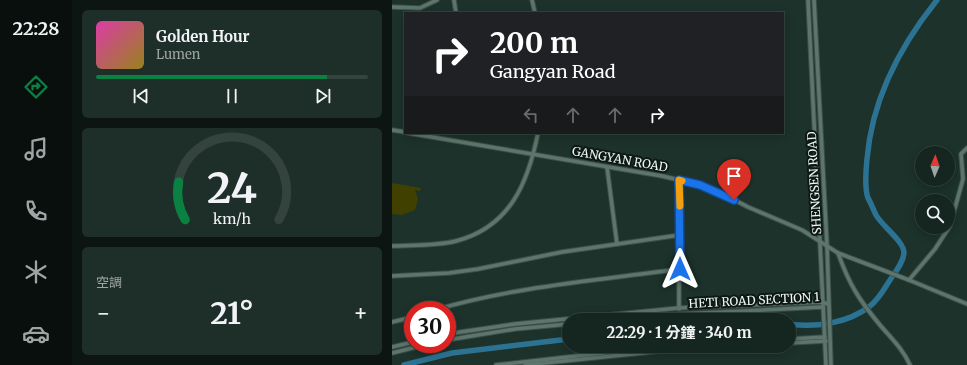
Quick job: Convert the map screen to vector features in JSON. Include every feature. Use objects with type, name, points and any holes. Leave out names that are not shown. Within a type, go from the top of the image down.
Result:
[{"type":"street","points":[[392,7],[420,8],[437,0]]},
{"type":"street","points":[[454,0],[456,12]]},
{"type":"street","points":[[532,0],[535,12]]},
{"type":"street","name":"SHENGSEN ROAD","points":[[808,0],[826,365]]},
{"type":"street","name":"SHENGSEN ROAD","points":[[814,0],[827,245],[831,365]]},
{"type":"street","points":[[392,130],[404,132]]},
{"type":"street","name":"GANGYAN ROAD","points":[[414,134],[607,167],[700,185],[802,230],[838,253],[967,304]]},
{"type":"street","points":[[392,246],[455,241],[487,229],[512,205],[522,188],[534,155],[538,134]]},
{"type":"street","points":[[909,280],[935,250],[950,226],[963,179],[962,152],[967,148]]},
{"type":"street","points":[[607,167],[617,244]]},
{"type":"street","points":[[679,180],[680,313]]},
{"type":"street","points":[[392,276],[478,269],[562,252],[680,235]]},
{"type":"street","points":[[838,253],[851,287],[872,315],[903,351],[910,365]]},
{"type":"street","points":[[456,303],[680,269]]},
{"type":"street","name":"HETI ROAD SECTION 1","points":[[456,333],[514,324],[679,308],[822,302],[828,304],[823,309],[709,313]]},
{"type":"street","points":[[392,322],[404,319]]},
{"type":"street","points":[[456,338],[493,332],[562,325]]},
{"type":"street","points":[[796,342],[824,337]]},
{"type":"street","points":[[796,339],[824,337],[830,339]]},
{"type":"street","points":[[392,347],[404,344]]},
{"type":"street","points":[[392,353],[404,350]]},
{"type":"street","points":[[496,365],[603,353]]},
{"type":"street","points":[[525,365],[636,353]]},
{"type":"shaded area","points":[[392,183],[421,188],[420,191],[415,190],[418,199],[415,210],[402,215],[392,214]]},
{"type":"waterway","points":[[796,325],[821,325],[852,317],[862,312],[879,297],[901,264],[904,253],[903,248],[876,215],[868,198],[866,184],[867,159],[875,116],[890,75],[911,36],[937,0]]},
{"type":"waterway","points":[[404,365],[452,353],[562,340]]},
{"type":"slow traffic","points":[[680,206],[679,180],[682,181]]},
{"type":"route","points":[[680,269],[679,180],[700,185],[734,200]]}]
